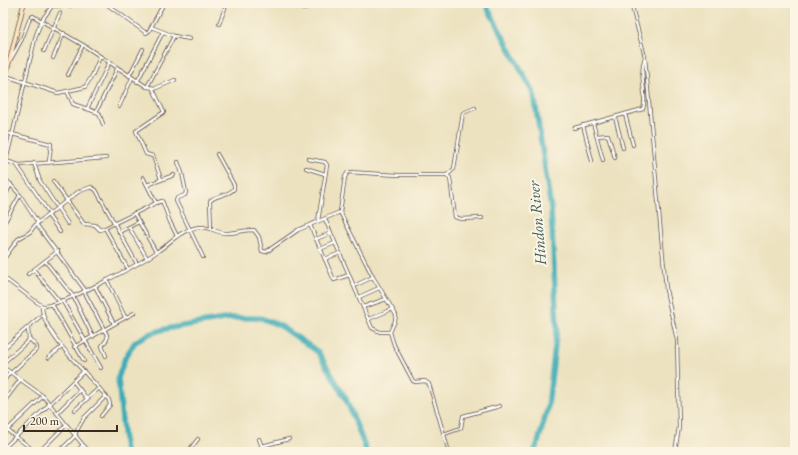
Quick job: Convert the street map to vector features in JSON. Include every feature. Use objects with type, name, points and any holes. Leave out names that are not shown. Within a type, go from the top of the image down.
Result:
[{"type":"street","points":[[3,87],[24,3]]},
{"type":"street","points":[[77,3],[70,6],[52,6],[42,20],[4,161],[17,164],[106,158]]},
{"type":"street","points":[[104,3],[144,32],[148,32],[164,3]]},
{"type":"street","points":[[219,24],[227,3]]},
{"type":"street","points":[[275,3],[305,9]]},
{"type":"street","points":[[631,3],[645,57],[665,283],[678,348],[679,427],[675,452]]},
{"type":"street","points":[[44,51],[60,12]]},
{"type":"street","points":[[10,61],[22,40],[30,18],[33,16],[53,26],[137,82],[147,87],[153,89],[175,80]]},
{"type":"street","points":[[151,27],[174,36],[190,39]]},
{"type":"street","points":[[137,82],[163,32]]},
{"type":"street","points":[[53,58],[64,33]]},
{"type":"street","points":[[147,87],[174,36]]},
{"type":"street","points":[[68,75],[83,45]]},
{"type":"street","points":[[129,76],[143,49]]},
{"type":"street","points":[[6,76],[58,93],[85,87],[92,76],[100,57]]},
{"type":"street","points":[[574,128],[644,108],[641,68],[645,57]]},
{"type":"street","points":[[87,110],[109,63]]},
{"type":"street","points":[[96,112],[117,69]]},
{"type":"street","points":[[119,107],[132,78]]},
{"type":"street","points":[[153,89],[164,112],[136,131],[146,154],[153,156],[161,179]]},
{"type":"street","points":[[67,91],[73,104],[101,115],[103,124]]},
{"type":"street","points":[[449,452],[429,384],[425,381],[413,381],[394,345],[390,332],[396,318],[373,278],[340,212],[344,177],[348,172],[398,175],[447,175],[454,169],[463,113],[475,108]]},
{"type":"street","points":[[625,114],[634,145]]},
{"type":"street","points":[[615,117],[623,148]]},
{"type":"street","points":[[593,123],[603,160]]},
{"type":"street","points":[[583,125],[592,162]]},
{"type":"street","points":[[3,133],[52,144],[49,162]]},
{"type":"street","points":[[597,136],[604,134],[608,135],[615,158]]},
{"type":"street","points":[[211,228],[210,201],[214,198],[232,192],[235,187],[217,154]]},
{"type":"street","points":[[308,158],[326,163],[318,222]]},
{"type":"street","points":[[178,162],[186,192],[185,195],[177,198],[176,201],[182,217],[190,229],[203,257]]},
{"type":"street","points":[[34,163],[40,181],[68,224]]},
{"type":"street","points":[[17,164],[60,232]]},
{"type":"street","points":[[306,168],[325,174]]},
{"type":"street","points":[[147,185],[174,175]]},
{"type":"street","points":[[447,175],[450,178],[456,217],[461,219],[482,218]]},
{"type":"street","points":[[3,176],[20,195],[37,223],[84,290],[107,338],[102,346],[106,356]]},
{"type":"street","points":[[143,177],[156,203]]},
{"type":"street","points":[[53,181],[84,224],[95,225],[100,230],[156,203],[162,202],[164,203],[170,222],[177,236]]},
{"type":"street","points":[[3,200],[11,184]]},
{"type":"street","points":[[3,260],[18,239],[30,232],[37,223],[86,188],[94,188],[137,264]]},
{"type":"street","points":[[3,225],[20,195]]},
{"type":"street","points":[[3,277],[42,306],[73,296],[128,270],[177,236],[190,229],[211,228],[224,233],[255,231],[262,251],[264,252],[284,241],[293,232],[340,212]]},
{"type":"street","points":[[134,213],[156,252]]},
{"type":"street","points":[[325,218],[369,319],[376,331],[390,332]]},
{"type":"street","points":[[119,232],[139,222]]},
{"type":"street","points":[[310,225],[334,280],[349,275]]},
{"type":"street","points":[[129,227],[147,258]]},
{"type":"street","points":[[105,228],[128,270]]},
{"type":"street","points":[[316,239],[331,233]]},
{"type":"street","points":[[320,249],[335,243]]},
{"type":"street","points":[[28,274],[58,252]]},
{"type":"street","points":[[325,259],[340,253]]},
{"type":"street","points":[[45,261],[73,296],[93,337]]},
{"type":"street","points":[[34,270],[60,300],[101,368]]},
{"type":"street","points":[[354,286],[373,278]]},
{"type":"street","points":[[3,284],[7,280]]},
{"type":"street","points":[[107,280],[125,318]]},
{"type":"street","points":[[95,286],[114,324]]},
{"type":"street","points":[[359,296],[379,288]]},
{"type":"street","points":[[364,308],[386,299]]},
{"type":"street","points":[[52,304],[74,347],[84,361]]},
{"type":"street","points":[[42,306],[42,315],[62,346],[109,400],[110,406],[101,416]]},
{"type":"street","points":[[369,319],[392,309]]},
{"type":"street","points":[[74,347],[134,313]]},
{"type":"street","points":[[3,349],[42,315]]},
{"type":"street","points":[[3,382],[37,350],[37,347],[29,338],[28,328]]},
{"type":"street","points":[[3,363],[27,342],[29,338]]},
{"type":"street","points":[[48,358],[62,346]]},
{"type":"street","points":[[3,368],[43,396],[90,452]]},
{"type":"street","points":[[3,449],[84,371]]},
{"type":"street","points":[[3,403],[20,380]]},
{"type":"street","points":[[74,382],[87,399]]},
{"type":"street","points":[[75,410],[99,388]]},
{"type":"street","points":[[57,413],[80,390]]},
{"type":"street","points":[[3,434],[43,396]]},
{"type":"street","points":[[59,452],[76,435],[84,418],[106,396]]},
{"type":"street","points":[[444,434],[461,428],[462,416],[500,406]]},
{"type":"street","points":[[3,427],[37,452],[66,425]]},
{"type":"street","points":[[188,452],[198,439]]},
{"type":"street","points":[[260,439],[264,452]]},
{"type":"street","points":[[262,446],[289,439]]},
{"type":"street","points":[[76,452],[83,445]]},
{"type":"waterway","name":"Hindon River","points":[[485,3],[534,94],[551,209],[557,328],[548,406],[538,443],[534,452]]},
{"type":"waterway","name":"Hindon River","points":[[125,452],[118,378],[125,358],[135,342],[149,334],[165,329],[230,318],[261,318],[281,326],[318,352],[346,399],[367,452]]}]
